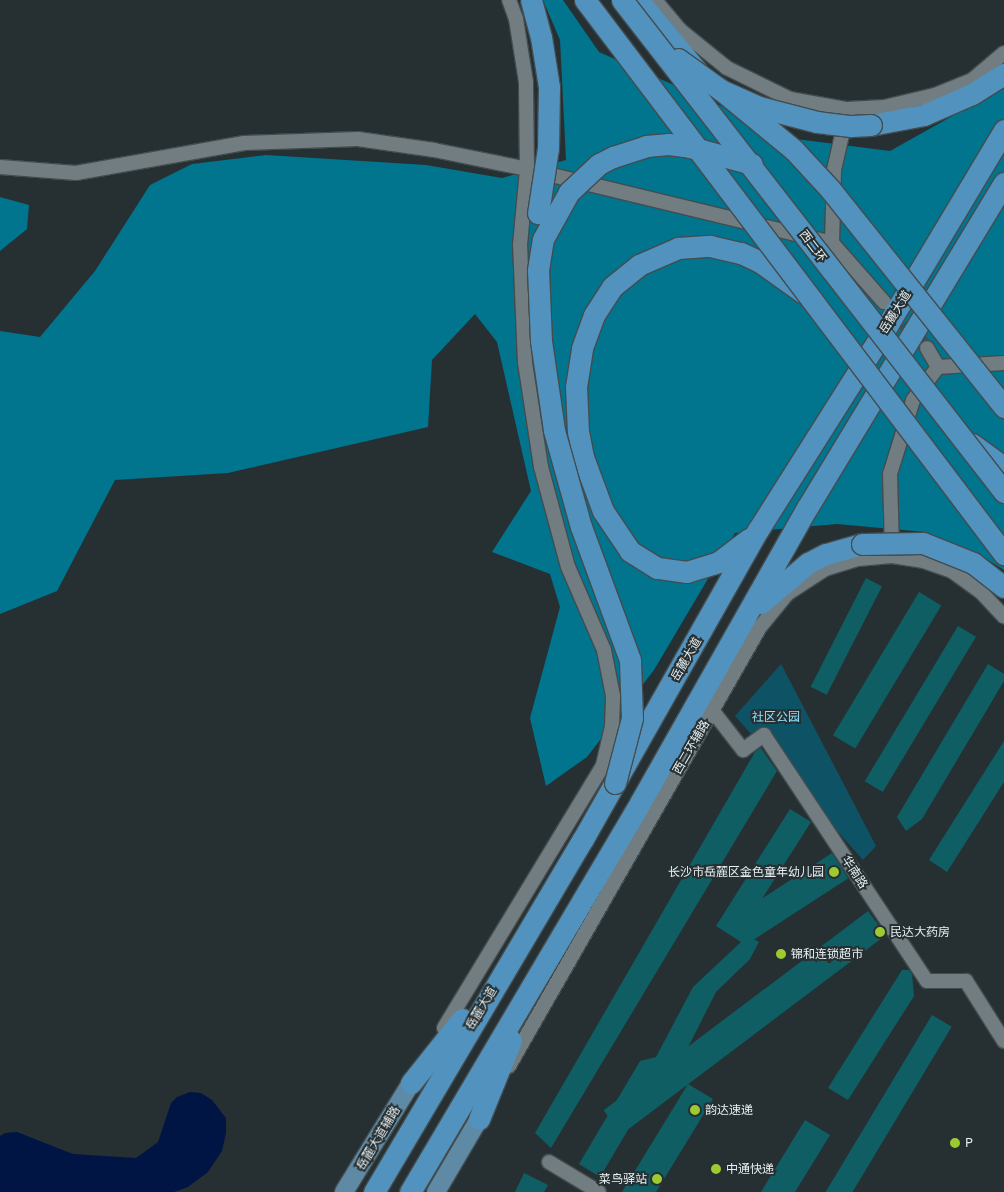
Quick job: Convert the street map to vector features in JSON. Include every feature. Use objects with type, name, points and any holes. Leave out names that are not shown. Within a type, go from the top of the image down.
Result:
[{"type":"highway","points":[[531,0],[546,60],[549,87],[548,148],[538,214],[538,270],[541,341],[554,430],[581,527],[630,660],[632,718],[615,783]]},
{"type":"highway","points":[[585,0],[805,294],[1004,554]]},
{"type":"highway","name":"西二环","points":[[622,0],[752,164],[1004,492]]},
{"type":"highway","points":[[638,0],[702,76]]},
{"type":"highway","points":[[657,44],[721,90],[794,150],[837,196],[1004,407]]},
{"type":"highway","points":[[721,90],[759,107],[795,118],[851,126],[871,125],[924,115],[972,94],[1004,74]]},
{"type":"highway","name":"岳麓大道","points":[[374,1192],[615,783],[758,530],[888,324],[1004,130]]},
{"type":"highway","points":[[538,270],[543,239],[558,210],[586,175],[613,156],[646,146],[669,144],[690,147],[752,164]]},
{"type":"highway","points":[[410,1192],[538,976],[735,634],[1004,183]]},
{"type":"highway","points":[[974,231],[1004,204]]},
{"type":"highway","points":[[758,530],[719,562],[687,572],[670,571],[643,561],[630,551],[603,511],[583,457],[578,432],[576,387],[587,331],[601,301],[612,287],[639,265],[664,251],[710,246],[741,253],[760,262],[805,294]]},
{"type":"highway","points":[[964,438],[1004,467]]},
{"type":"highway","points":[[985,530],[1004,546]]},
{"type":"highway","points":[[735,634],[792,574],[826,554],[862,544],[906,541],[938,548],[973,563],[1004,586]]},
{"type":"highway","points":[[411,1083],[510,961]]},
{"type":"highway","points":[[479,1119],[538,976]]},
{"type":"main road","name":"岳麓大道辅路","points":[[344,1192],[411,1083]]},
{"type":"main road","points":[[436,1192],[479,1119]]},
{"type":"street","points":[[411,1083],[603,765],[612,727],[612,696],[604,650],[568,567],[538,448],[525,363],[520,245],[528,169],[526,82],[516,19],[509,0]]},
{"type":"street","points":[[655,0],[680,30],[727,68],[790,99],[847,109],[884,107],[935,95],[972,80],[1004,54]]},
{"type":"street","points":[[832,243],[834,170],[847,109]]},
{"type":"street","points":[[0,167],[76,174],[244,143],[358,139],[434,150],[528,169],[832,243],[884,302]]},
{"type":"street","points":[[927,348],[938,366]]},
{"type":"street","points":[[938,366],[1004,363]]},
{"type":"street","points":[[892,556],[890,474],[913,400],[938,366]]},
{"type":"street","name":"西二环辅路","points":[[479,1119],[760,627],[787,594],[826,568],[858,559],[892,556],[923,561],[952,571],[980,591],[1004,617]]},
{"type":"street","name":"华南路","points":[[712,710],[743,750],[764,735],[927,981],[966,981],[1004,1041]]},
{"type":"street","points":[[549,1162],[599,1192]]},
{"type":"green space","name":"社区公园","points":[[781,664],[876,846],[863,860],[735,716]]},
{"type":"shaded area","points":[[543,0],[563,0],[599,52],[796,139],[890,151],[1004,87],[1004,570],[977,553],[925,532],[837,524],[735,533],[654,670],[587,757],[546,786],[530,718],[560,607],[550,574],[492,552],[531,491],[497,342],[475,314],[432,360],[428,427],[228,473],[115,480],[57,591],[0,614],[0,331],[40,337],[95,271],[150,185],[192,164],[266,155],[426,165],[502,178],[566,160],[560,40]]},
{"type":"shaded area","points":[[0,197],[29,205],[27,229],[0,251]]},
{"type":"shaded area","points":[[190,1092],[201,1093],[212,1100],[226,1118],[226,1133],[222,1151],[208,1172],[188,1187],[174,1192],[0,1192],[0,1136],[5,1133],[17,1132],[73,1154],[136,1158],[158,1142],[171,1103],[177,1097]]},
{"type":"building","points":[[866,578],[882,586],[827,695],[811,687]]},
{"type":"building","points":[[919,592],[941,605],[855,749],[833,735]]},
{"type":"building","points":[[958,626],[976,637],[883,792],[865,781]]},
{"type":"building","points":[[988,664],[1004,674],[1004,681],[922,819],[906,831],[897,817]]},
{"type":"building","points":[[1004,741],[1004,782],[947,872],[929,860]]},
{"type":"building","points":[[761,748],[777,771],[551,1148],[535,1133],[755,752]]},
{"type":"building","points":[[790,809],[811,822],[741,932],[759,942],[750,959],[716,992],[678,1067],[663,1071],[600,1177],[579,1164],[640,1061],[656,1057],[693,987],[741,942],[716,926]]},
{"type":"building","points":[[832,853],[848,878],[748,944],[731,918]]},
{"type":"building","points":[[868,911],[886,935],[622,1134],[604,1110]]},
{"type":"building","points":[[902,970],[909,970],[912,974],[914,996],[848,1100],[828,1088]]},
{"type":"building","points":[[932,1015],[952,1027],[852,1192],[826,1192]]},
{"type":"building","points":[[688,1084],[713,1099],[656,1192],[622,1192]]},
{"type":"building","points":[[805,1120],[830,1135],[795,1192],[761,1192]]},
{"type":"building","points":[[524,1173],[548,1185],[544,1192],[515,1192]]},
{"type":"tunnel","points":[[890,308],[927,348]]},
{"type":"place","name":"长沙市岳麓区金色童年幼儿园","points":[[834,872]]},
{"type":"place","name":"民达大药房","points":[[880,932]]},
{"type":"place","name":"锦和连锁超市","points":[[781,954]]},
{"type":"place","name":"韵达速递","points":[[695,1110]]},
{"type":"place","name":"P","points":[[955,1143]]},
{"type":"place","name":"中通快递","points":[[716,1169]]},
{"type":"place","name":"菜鸟驿站","points":[[657,1179]]}]
